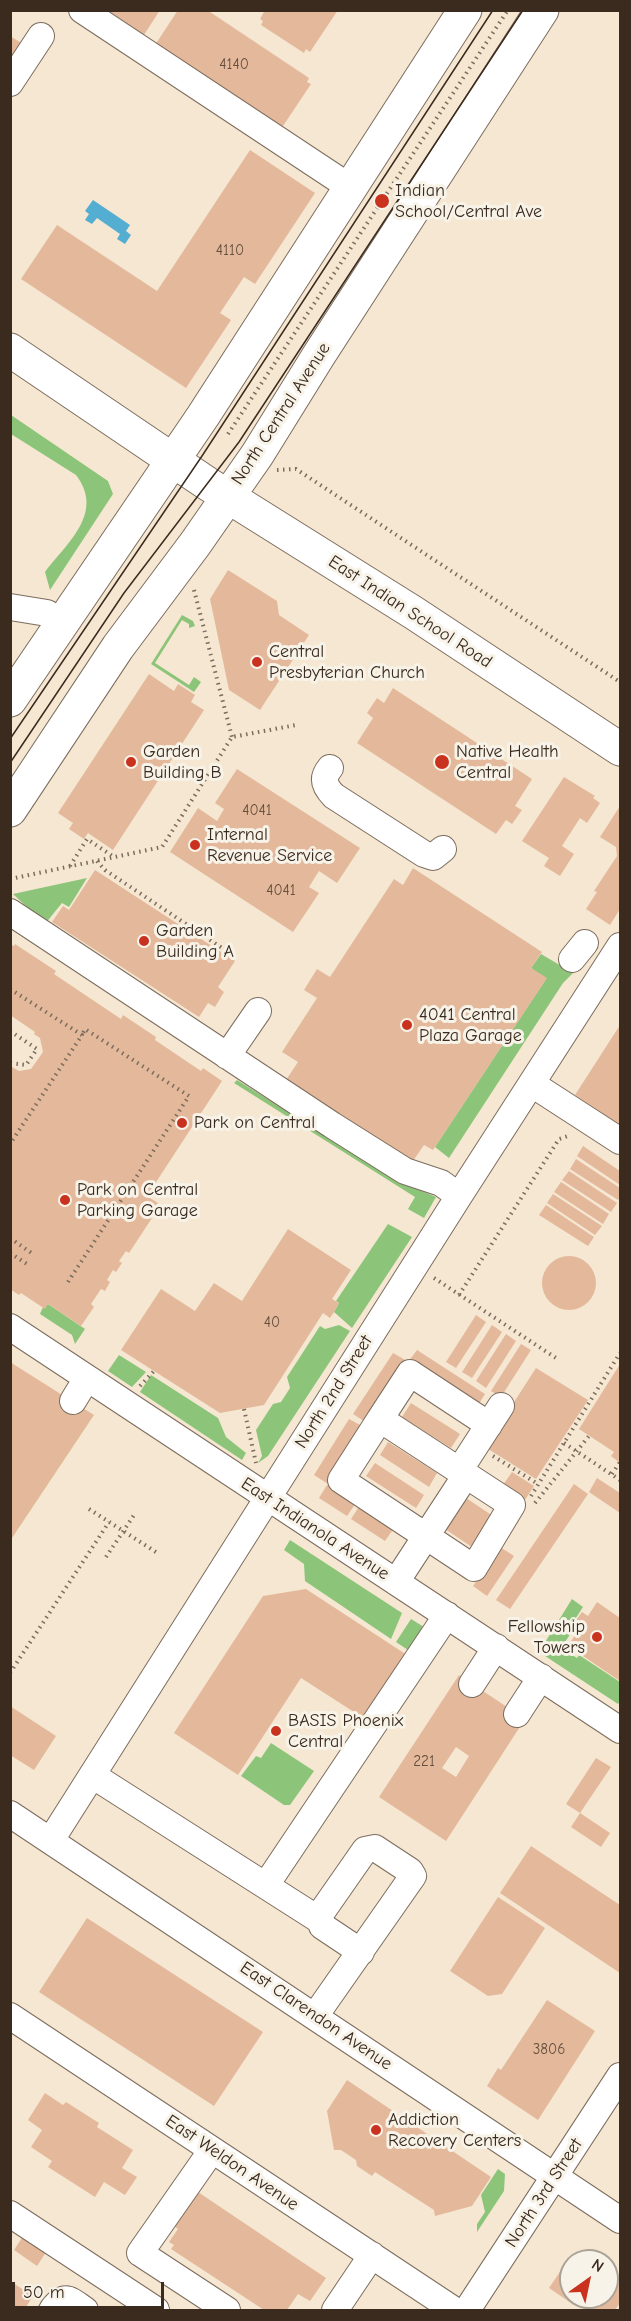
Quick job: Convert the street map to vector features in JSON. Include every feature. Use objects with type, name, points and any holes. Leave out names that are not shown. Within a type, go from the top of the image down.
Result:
[{"type":"main road","points":[[11,698],[62,623],[186,469],[351,188],[465,10]]},
{"type":"main road","name":"North Central Avenue","points":[[10,810],[118,647],[257,455],[542,10]]},
{"type":"main road","name":"East Indian School Road","points":[[10,350],[228,497],[414,613],[621,749]]},
{"type":"street","points":[[82,10],[351,188]]},
{"type":"street","points":[[10,83],[41,36]]},
{"type":"street","points":[[10,607],[46,613],[62,623]]},
{"type":"street","points":[[330,768],[324,780],[326,788],[334,796],[424,854],[433,857],[443,849]]},
{"type":"street","points":[[10,912],[227,1056],[382,1149],[410,1173],[441,1183],[459,1196]]},
{"type":"street","name":"North 2nd Street","points":[[51,1840],[459,1196],[621,946]]},
{"type":"street","points":[[227,1056],[258,1011]]},
{"type":"street","points":[[532,1084],[621,1141]]},
{"type":"street","name":"East Indianola Avenue","points":[[10,1327],[621,1730]]},
{"type":"street","points":[[380,1419],[462,1473],[520,1502],[474,1568],[426,1536],[341,1480],[380,1419],[410,1373],[495,1415],[462,1473],[426,1536],[396,1582]]},
{"type":"street","points":[[73,1401],[87,1378]]},
{"type":"street","points":[[266,1885],[447,1615]]},
{"type":"street","points":[[472,1684],[496,1647]]},
{"type":"street","points":[[518,1714],[541,1677]]},
{"type":"street","points":[[92,1775],[321,1921]]},
{"type":"street","name":"East Clarendon Avenue","points":[[10,1814],[621,2220]]},
{"type":"street","points":[[315,2016],[361,1952],[413,1876],[410,1870],[375,1848],[365,1850],[320,1916],[322,1926],[361,1952]]},
{"type":"street","name":"East Weldon Avenue","points":[[10,2016],[372,2256],[471,2308]]},
{"type":"street","name":"North 3rd Street","points":[[471,2308],[555,2176],[618,2086]]},
{"type":"street","points":[[212,2150],[140,2253],[228,2310]]},
{"type":"street","points":[[10,2214],[156,2310]]},
{"type":"street","points":[[335,2310],[372,2256]]},
{"type":"street","points":[[52,2310],[63,2299],[68,2299],[85,2310]]},
{"type":"path","points":[[228,434],[508,10]]},
{"type":"path","points":[[276,470],[296,469],[621,682]]},
{"type":"path","points":[[194,590],[232,737]]},
{"type":"path","points":[[10,879],[162,847],[232,737],[296,725]]},
{"type":"path","points":[[69,867],[87,839],[114,857]]},
{"type":"path","points":[[97,861],[105,870],[228,952]]},
{"type":"path","points":[[10,989],[82,1035]]},
{"type":"path","points":[[10,1144],[85,1029],[189,1096],[68,1282]]},
{"type":"path","points":[[10,1031],[37,1049],[26,1065],[10,1063]]},
{"type":"path","points":[[459,1295],[559,1139],[575,1133]]},
{"type":"path","points":[[11,1240],[33,1254]]},
{"type":"path","points":[[10,1253],[27,1264]]},
{"type":"path","points":[[431,1277],[556,1358]]},
{"type":"path","points":[[590,1436],[525,1514],[520,1502],[564,1443],[621,1353]]},
{"type":"path","points":[[134,1392],[154,1371]]},
{"type":"path","points":[[244,1409],[257,1466]]},
{"type":"path","points":[[564,1443],[621,1480]]},
{"type":"path","points":[[612,1474],[620,1462]]},
{"type":"path","points":[[89,1509],[159,1554]]},
{"type":"path","points":[[106,1557],[134,1515]]},
{"type":"path","points":[[10,1673],[109,1522]]},
{"type":"green space","points":[[11,415],[108,481],[113,494],[50,590],[45,572],[80,527],[85,515],[84,489],[76,475],[11,434]]},
{"type":"green space","points":[[182,615],[193,621],[195,626],[189,628],[189,624],[182,620],[155,663],[189,685],[194,677],[201,682],[194,692],[151,664]]},
{"type":"green space","points":[[87,878],[69,907],[62,903],[45,924],[13,894]]},
{"type":"green space","points":[[541,954],[573,973],[563,983],[449,1158],[435,1147],[546,979],[531,968]]},
{"type":"green space","points":[[237,1080],[404,1185],[436,1197],[424,1218],[408,1209],[415,1197],[234,1083]]},
{"type":"green space","points":[[388,1224],[412,1237],[352,1328],[334,1312],[339,1303],[336,1301]]},
{"type":"green space","points":[[48,1304],[85,1329],[75,1344],[72,1335],[40,1314],[43,1307]]},
{"type":"green space","points":[[339,1325],[350,1331],[268,1456],[258,1463],[262,1456],[256,1430],[273,1404],[281,1402],[290,1388],[287,1377],[320,1326],[325,1329]]},
{"type":"green space","points":[[119,1355],[146,1372],[132,1387],[108,1371]]},
{"type":"green space","points":[[151,1375],[218,1418],[226,1437],[246,1453],[242,1460],[140,1392]]},
{"type":"green space","points":[[290,1540],[402,1613],[391,1639],[305,1581],[304,1564],[284,1550]]},
{"type":"green space","points":[[572,1599],[583,1607],[572,1624],[575,1627],[561,1648],[577,1658],[579,1655],[620,1682],[618,1704],[539,1652]]},
{"type":"green space","points":[[411,1619],[424,1627],[411,1652],[396,1642]]},
{"type":"green space","points":[[271,1743],[314,1771],[290,1805],[284,1805],[241,1776],[256,1756],[261,1758]]},
{"type":"green space","points":[[498,2169],[505,2174],[504,2191],[477,2232],[477,2224],[485,2212],[481,2195]]},
{"type":"water","points":[[93,200],[130,225],[126,231],[131,235],[125,244],[117,239],[120,234],[97,218],[92,224],[85,220],[89,214],[85,211]]},
{"type":"building","points":[[101,10],[160,10],[144,35],[139,32],[138,35]]},
{"type":"building","points":[[178,10],[207,10],[309,78],[307,82],[311,84],[281,129],[155,45]]},
{"type":"building","points":[[265,10],[338,10],[310,52],[306,49],[304,53],[261,25],[263,21],[260,19]]},
{"type":"building","points":[[10,36],[23,44],[10,63]]},
{"type":"building","points":[[250,150],[315,193],[255,284],[244,277],[220,313],[231,320],[186,388],[21,279],[57,225],[157,291]]},
{"type":"building","name":"Central Presbyterian Church","points":[[228,570],[277,601],[279,615],[309,635],[260,710],[229,690],[210,599]]},
{"type":"building","name":"Garden Building B","points":[[149,674],[174,691],[178,684],[195,695],[191,702],[204,710],[113,850],[88,833],[84,839],[69,829],[73,823],[58,813]]},
{"type":"building","points":[[393,688],[532,779],[515,806],[522,810],[512,824],[506,820],[496,834],[357,743],[373,718],[367,713],[377,698],[384,703]]},
{"type":"building","points":[[237,769],[360,848],[337,883],[319,871],[309,887],[319,893],[293,932],[170,852],[198,808],[217,821],[224,809],[215,803]]},
{"type":"building","points":[[564,777],[595,796],[593,798],[600,803],[587,823],[580,818],[562,846],[574,854],[560,876],[544,866],[549,858],[522,841]]},
{"type":"building","points":[[620,806],[620,909],[610,925],[586,909],[597,892],[594,891],[617,856],[616,847],[600,837]]},
{"type":"building","name":"4041 Central Plaza Garage","points":[[413,868],[542,952],[531,968],[547,978],[433,1150],[424,1145],[413,1161],[286,1080],[298,1062],[282,1052],[317,998],[304,990],[317,969],[330,977],[394,879],[403,885]]},
{"type":"building","name":"Garden Building A","points":[[95,870],[235,961],[218,987],[224,992],[215,1007],[208,1003],[199,1017],[52,922],[63,906],[69,910]]},
{"type":"building","points":[[10,944],[14,946],[15,944],[56,971],[54,974],[121,1019],[123,1015],[201,1071],[203,1068],[222,1081],[147,1196],[158,1203],[153,1210],[156,1212],[129,1253],[126,1251],[119,1261],[122,1263],[116,1272],[113,1270],[107,1280],[110,1282],[105,1291],[101,1289],[91,1304],[94,1307],[81,1326],[48,1304],[45,1309],[21,1293],[19,1295],[10,1289],[10,1069],[12,1067],[19,1071],[31,1069],[43,1052],[40,1038],[34,1034],[35,1032],[10,1015]]},
{"type":"building","points":[[620,1025],[620,1125],[575,1095]]},
{"type":"building","points":[[583,1146],[620,1171],[620,1185],[577,1156]]},
{"type":"building","points":[[576,1159],[620,1188],[618,1200],[570,1169]]},
{"type":"building","points":[[569,1171],[617,1203],[611,1212],[562,1180]]},
{"type":"building","points":[[561,1182],[609,1214],[603,1224],[554,1192]]},
{"type":"building","points":[[553,1194],[602,1226],[595,1235],[547,1203]]},
{"type":"building","points":[[546,1205],[594,1237],[588,1246],[539,1215]]},
{"type":"building","points":[[288,1229],[351,1270],[332,1299],[339,1303],[334,1312],[330,1318],[323,1313],[264,1405],[220,1413],[121,1350],[161,1289],[195,1311],[214,1283],[242,1301]]},
{"type":"building","points":[[564,1256],[574,1256],[584,1260],[592,1268],[596,1283],[592,1298],[584,1306],[574,1310],[564,1310],[554,1306],[546,1298],[542,1288],[542,1278],[546,1268],[554,1260]]},
{"type":"building","points":[[476,1315],[486,1322],[456,1368],[446,1362]]},
{"type":"building","points":[[492,1325],[502,1332],[472,1378],[462,1372]]},
{"type":"building","points":[[506,1334],[516,1341],[486,1388],[476,1381]]},
{"type":"building","points":[[521,1344],[531,1350],[501,1397],[491,1391]]},
{"type":"building","points":[[417,1350],[485,1394],[477,1407],[408,1362]]},
{"type":"building","points":[[393,1353],[407,1361],[367,1423],[353,1414]]},
{"type":"building","points":[[10,1362],[94,1415],[10,1541]]},
{"type":"building","points":[[620,1364],[620,1463],[611,1456],[614,1452],[579,1429]]},
{"type":"building","points":[[536,1368],[588,1400],[536,1479],[485,1447]]},
{"type":"building","points":[[411,1403],[460,1434],[451,1448],[402,1417]]},
{"type":"building","points":[[349,1419],[364,1427],[328,1484],[314,1475]]},
{"type":"building","points":[[388,1442],[437,1473],[429,1487],[380,1455]]},
{"type":"building","points":[[375,1463],[424,1495],[416,1508],[366,1476]]},
{"type":"building","points":[[512,1472],[534,1486],[525,1500],[503,1485]]},
{"type":"building","points":[[597,1478],[620,1493],[620,1513],[589,1492]]},
{"type":"building","points":[[574,1484],[588,1494],[510,1609],[496,1600]]},
{"type":"building","points":[[327,1485],[356,1503],[347,1516],[319,1498]]},
{"type":"building","points":[[466,1498],[493,1516],[472,1547],[445,1529]]},
{"type":"building","points":[[360,1505],[394,1528],[385,1541],[351,1519]]},
{"type":"building","points":[[500,1547],[514,1556],[487,1596],[473,1586]]},
{"type":"building","points":[[306,1589],[410,1657],[368,1721],[301,1678],[238,1775],[174,1733],[263,1596]]},
{"type":"building","name":"Fellowship Towers","points":[[597,1602],[620,1618],[620,1681],[568,1646],[580,1627],[574,1623],[582,1612],[588,1616]]},
{"type":"building","points":[[459,1675],[525,1719],[446,1841],[379,1797]],"holes":[[[456,1747],[469,1756],[456,1777],[442,1768]]]},
{"type":"building","points":[[10,1706],[56,1736],[34,1770],[10,1755]]},
{"type":"building","points":[[596,1758],[611,1767],[580,1813],[566,1804]]},
{"type":"building","points":[[580,1813],[610,1833],[601,1847],[571,1827]]},
{"type":"building","points":[[531,1846],[620,1905],[620,1973],[500,1893]]},
{"type":"building","points":[[498,1897],[545,1928],[502,1994],[488,1996],[450,1971]]},
{"type":"building","points":[[87,1918],[263,2032],[214,2106],[39,1992]]},
{"type":"building","points":[[547,2000],[595,2031],[538,2120],[487,2086],[498,2068],[501,2070]]},
{"type":"building","name":"Addiction Recovery Centers","points":[[347,2080],[491,2177],[472,2206],[435,2216],[434,2210],[375,2172],[372,2176],[357,2166],[356,2160],[341,2150],[334,2150],[327,2111]]},
{"type":"building","points":[[45,2093],[63,2105],[66,2102],[99,2123],[97,2127],[133,2150],[122,2168],[137,2177],[125,2195],[104,2182],[95,2197],[48,2167],[52,2161],[31,2147],[42,2130],[28,2120]]},
{"type":"building","points":[[198,2192],[326,2278],[310,2301],[298,2294],[287,2310],[264,2310],[171,2249],[174,2245],[169,2242],[178,2229],[174,2226]]},
{"type":"building","points":[[27,2230],[50,2246],[37,2266],[14,2250]]},
{"type":"building","points":[[559,2273],[559,2295],[549,2288]]},
{"type":"building","points":[[10,2281],[33,2296],[24,2310],[10,2310]]},
{"type":"building","points":[[583,2309],[616,2309],[615,2310]]},
{"type":"tram line","points":[[10,739],[202,456],[493,10]]},
{"type":"tram line","points":[[10,763],[124,593],[239,442],[523,10]]},
{"type":"place","name":"Indian School/Central Ave","points":[[382,201]]},
{"type":"place","name":"Central Presbyterian Church","points":[[257,662]]},
{"type":"place","name":"Garden Building B","points":[[131,762]]},
{"type":"place","name":"Native Health Central","points":[[442,762]]},
{"type":"place","name":"Internal Revenue Service","points":[[195,845]]},
{"type":"place","name":"Garden Building A","points":[[144,941]]},
{"type":"place","name":"4041 Central Plaza Garage","points":[[407,1025]]},
{"type":"place","name":"Park on Central","points":[[182,1123]]},
{"type":"place","name":"Park on Central Parking Garage","points":[[65,1200]]},
{"type":"place","name":"Fellowship Towers","points":[[597,1637]]},
{"type":"place","name":"BASIS Phoenix Central","points":[[276,1731]]},
{"type":"place","name":"Addiction Recovery Centers","points":[[376,2130]]}]
